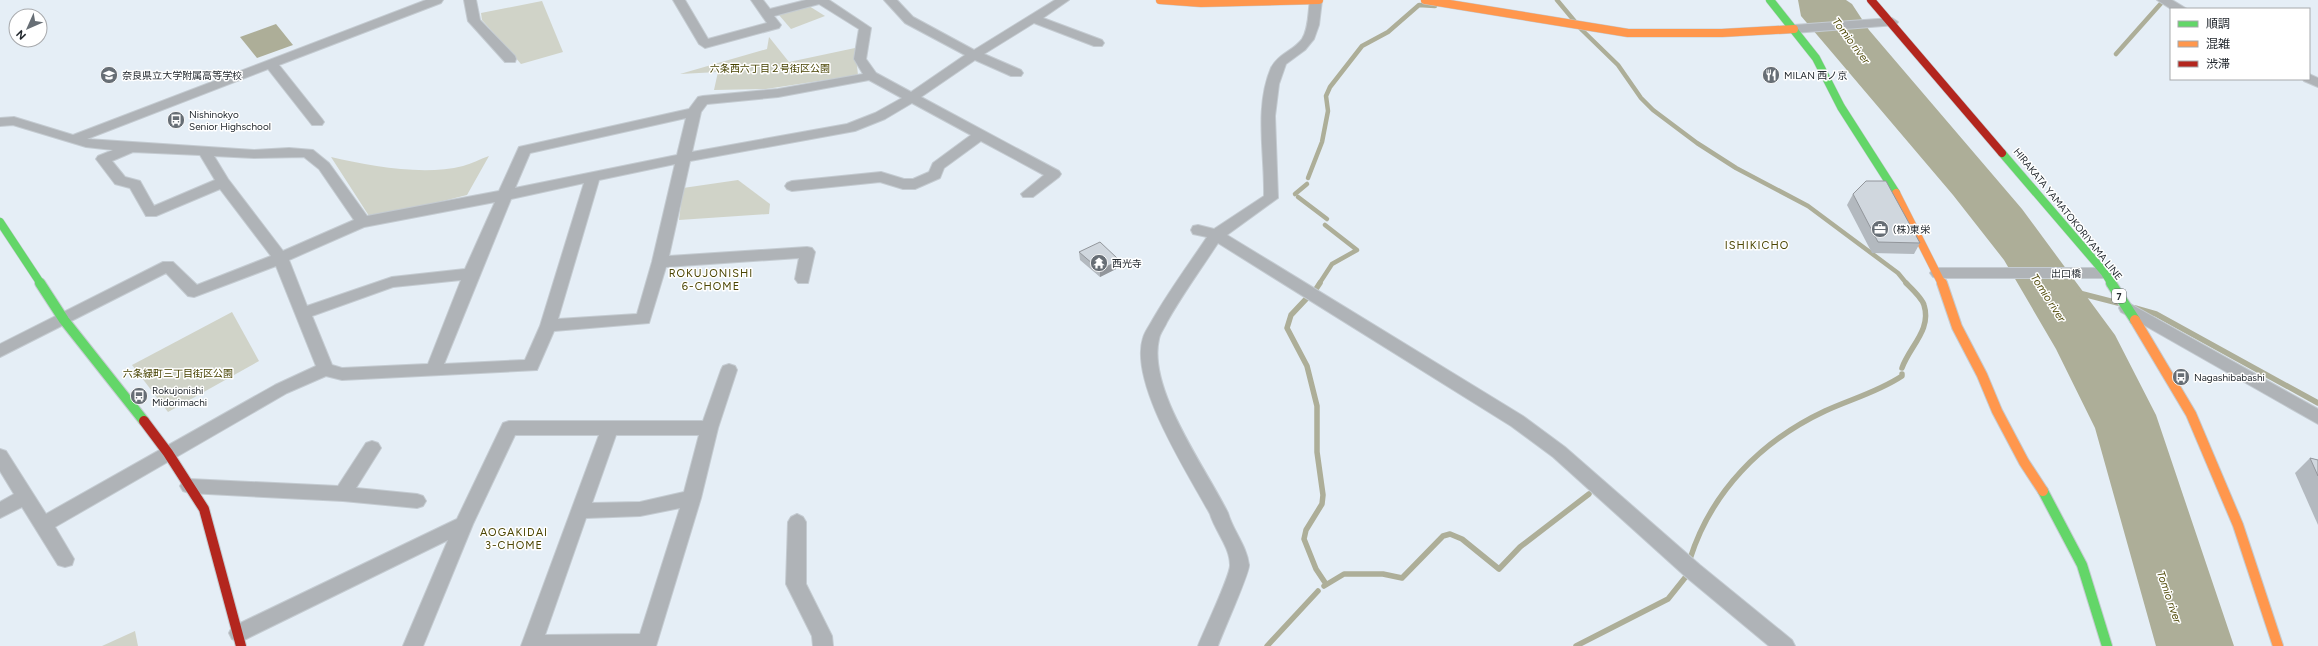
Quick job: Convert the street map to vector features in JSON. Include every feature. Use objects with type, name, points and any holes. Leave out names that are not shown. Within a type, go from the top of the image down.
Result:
[{"type":"main road","points":[[1160,0],[1319,0]]},
{"type":"main road","points":[[1425,0],[1628,33],[1722,33],[1799,28]]},
{"type":"main road","points":[[1770,0],[1799,28],[1841,107],[1900,197],[1938,273],[1957,326],[1982,375],[1997,411],[2024,462],[2055,511],[2082,565],[2107,646]]},
{"type":"main road","name":"HIRAKATA YAMATOKORIYAMA LINE","points":[[1871,0],[1892,22],[2104,273],[2158,356],[2191,414],[2238,525],[2278,646]]},
{"type":"main road","points":[[0,222],[64,320],[110,376],[168,453],[204,509],[240,640]]},
{"type":"street","points":[[74,139],[437,0]]},
{"type":"street","points":[[470,0],[474,21],[510,59]]},
{"type":"street","points":[[679,0],[705,44],[775,25],[757,0]]},
{"type":"street","points":[[766,14],[821,0],[865,28],[860,59],[871,76],[1054,174],[1028,194]]},
{"type":"street","points":[[890,0],[909,20],[974,55],[1016,73]]},
{"type":"street","points":[[0,351],[64,320],[168,266],[194,292],[280,258],[363,222],[505,195],[684,158],[850,128],[880,116],[911,98],[974,55],[1035,19],[1063,0]]},
{"type":"street","points":[[1208,646],[1240,566],[1233,543],[1222,524],[1219,513],[1169,420],[1156,392],[1149,364],[1151,338],[1166,310],[1216,235],[1271,198],[1273,173],[1268,122],[1272,89],[1281,62],[1308,40],[1316,0]]},
{"type":"street","points":[[2163,0],[2179,8]]},
{"type":"street","points":[[1035,19],[1098,44]]},
{"type":"street","points":[[1799,28],[1892,22]]},
{"type":"street","points":[[270,63],[317,122]]},
{"type":"street","points":[[548,326],[643,319],[660,262],[694,112],[704,100],[778,93],[871,76]]},
{"type":"street","points":[[434,369],[471,274],[524,150],[694,112]]},
{"type":"street","points":[[0,122],[14,121],[86,143],[204,151],[308,153],[324,166],[363,222]]},
{"type":"street","points":[[792,186],[881,177],[903,184],[915,184],[934,175],[938,166],[981,134]]},
{"type":"street","points":[[130,147],[103,159],[120,181],[135,184],[152,213],[223,182]]},
{"type":"street","points":[[204,151],[223,182],[280,258],[304,312],[326,369]]},
{"type":"street","points":[[43,524],[76,508],[168,453],[281,389],[326,369],[342,374],[531,366],[548,326],[593,177]]},
{"type":"street","points":[[1198,230],[1216,235],[1517,421],[1559,452],[1693,571],[1785,646]]},
{"type":"street","points":[[660,262],[807,252],[803,279]]},
{"type":"street","name":"出口橋","points":[[1938,273],[2104,273]]},
{"type":"street","points":[[304,312],[392,282],[471,274]]},
{"type":"street","points":[[2127,308],[2318,417]]},
{"type":"street","points":[[610,428],[531,645],[647,644],[692,498],[709,428],[729,370]]},
{"type":"street","points":[[413,646],[464,524],[509,428],[709,428]]},
{"type":"street","points":[[343,494],[372,448]]},
{"type":"street","points":[[0,456],[65,559]]},
{"type":"street","points":[[189,486],[343,494],[417,501]]},
{"type":"street","points":[[0,511],[26,496]]},
{"type":"street","points":[[581,511],[640,509],[692,498]]},
{"type":"street","points":[[797,522],[796,584],[822,636],[823,646]]},
{"type":"street","points":[[240,640],[464,524]]},
{"type":"green space","points":[[542,1],[563,52],[521,64],[482,20],[481,13]]},
{"type":"green space","points":[[809,6],[825,16],[791,29],[779,15]]},
{"type":"green space","name":"六条西六丁目２号街区公園","points":[[769,37],[789,62],[855,48],[858,75],[766,89],[714,90],[718,72],[680,74],[767,49]]},
{"type":"green space","points":[[489,156],[467,195],[371,219],[331,157],[397,169],[431,170],[463,166]]},
{"type":"green space","points":[[738,180],[770,204],[769,214],[679,220],[683,188]]},
{"type":"green space","name":"六条緑町三丁目街区公園","points":[[232,312],[259,361],[168,412],[132,365]]},
{"type":"green space","points":[[135,631],[138,646],[102,646]]},
{"type":"water","name":"Tomio river","points":[[1798,0],[1846,0],[1852,4],[1869,30],[2022,209],[2115,335],[2156,415],[2234,646],[2156,646],[2095,428],[2056,349],[2004,260],[1953,195],[1801,16]]},
{"type":"water","points":[[276,24],[293,45],[257,58],[240,37]]},
{"type":"building","points":[[1866,181],[1886,181],[1920,243],[1878,242],[1853,194]]},
{"type":"building","points":[[1100,242],[1117,258],[1114,260],[1116,262],[1100,270],[1079,252]]},
{"type":"building","points":[[2310,458],[2318,460],[2318,476]]},
{"type":"waterway","points":[[1557,0],[1582,30],[1618,65],[1641,98],[1653,110],[1697,143],[1736,168],[1808,206],[1898,273],[1907,284]]},
{"type":"waterway","points":[[2116,54],[2164,0]]},
{"type":"waterway","points":[[1308,178],[1322,142],[1328,111],[1326,96],[1330,87],[1362,46],[1388,32],[1419,5],[1435,6]]},
{"type":"waterway","points":[[1295,194],[1307,184]]},
{"type":"waterway","points":[[1298,197],[1327,219]]},
{"type":"waterway","points":[[1319,284],[1332,264],[1357,250],[1325,225]]},
{"type":"waterway","points":[[1316,289],[1320,283]]},
{"type":"waterway","points":[[1902,368],[1905,360],[1919,338],[1925,322],[1926,314],[1921,299],[1906,283]]},
{"type":"waterway","points":[[2079,293],[2118,303]]},
{"type":"waterway","points":[[1307,298],[1291,315],[1287,328],[1307,366],[1317,406],[1317,452],[1323,495],[1322,504],[1306,530],[1304,539],[1316,569],[1326,584]]},
{"type":"waterway","points":[[2135,308],[2156,314],[2318,403]]},
{"type":"waterway","points":[[1690,559],[1699,535],[1711,512],[1741,471],[1760,453],[1780,437],[1802,423],[1825,411],[1884,387],[1902,376],[1902,374]]},
{"type":"waterway","points":[[1324,586],[1344,574],[1383,574],[1402,578],[1443,536],[1450,534],[1462,539],[1499,569],[1520,547],[1589,494]]},
{"type":"waterway","points":[[1576,646],[1668,599],[1688,574]]},
{"type":"waterway","points":[[1267,646],[1318,591]]},
{"type":"traffic: fast","points":[[1770,0],[1816,58],[1841,107],[1896,193]]},
{"type":"traffic: fast","points":[[2002,153],[2105,273],[2135,320]]},
{"type":"traffic: fast","points":[[0,222],[64,320],[144,421]]},
{"type":"traffic: fast","points":[[2043,491],[2055,511],[2082,565],[2107,646]]},
{"type":"traffic: slow","points":[[1160,0],[1201,3],[1319,0]]},
{"type":"traffic: slow","points":[[1425,0],[1628,33],[1722,33],[1794,29]]},
{"type":"traffic: slow","points":[[1896,193],[1938,273],[1957,327],[1982,375],[1997,411],[2024,462],[2043,491]]},
{"type":"traffic: slow","points":[[2135,320],[2191,414],[2238,525],[2278,646]]},
{"type":"traffic: jam","points":[[1871,0],[2002,153]]},
{"type":"traffic: jam","points":[[144,421],[168,453],[204,509],[241,646]]},
{"type":"place","name":"奈良県立大学附属高等学校","points":[[109,75]]},
{"type":"place","name":"MILAN 西ノ京","points":[[1771,75]]},
{"type":"place","name":"Nishinokyo Senior Highschool","points":[[176,120]]},
{"type":"place","name":"(株)東栄","points":[[1880,229]]},
{"type":"place","name":"西光寺","points":[[1099,263]]},
{"type":"place","name":"Nagashibabashi","points":[[2181,377]]},
{"type":"place","name":"Rokujonishi Midorimachi","points":[[139,396]]},
{"type":"district","name":"ISHIKICHO","points":[[1757,245]]},
{"type":"district","name":"ROKUJONISHI 6-CHOME","points":[[711,279]]},
{"type":"district","name":"AOGAKIDAI 3-CHOME","points":[[514,538]]}]
